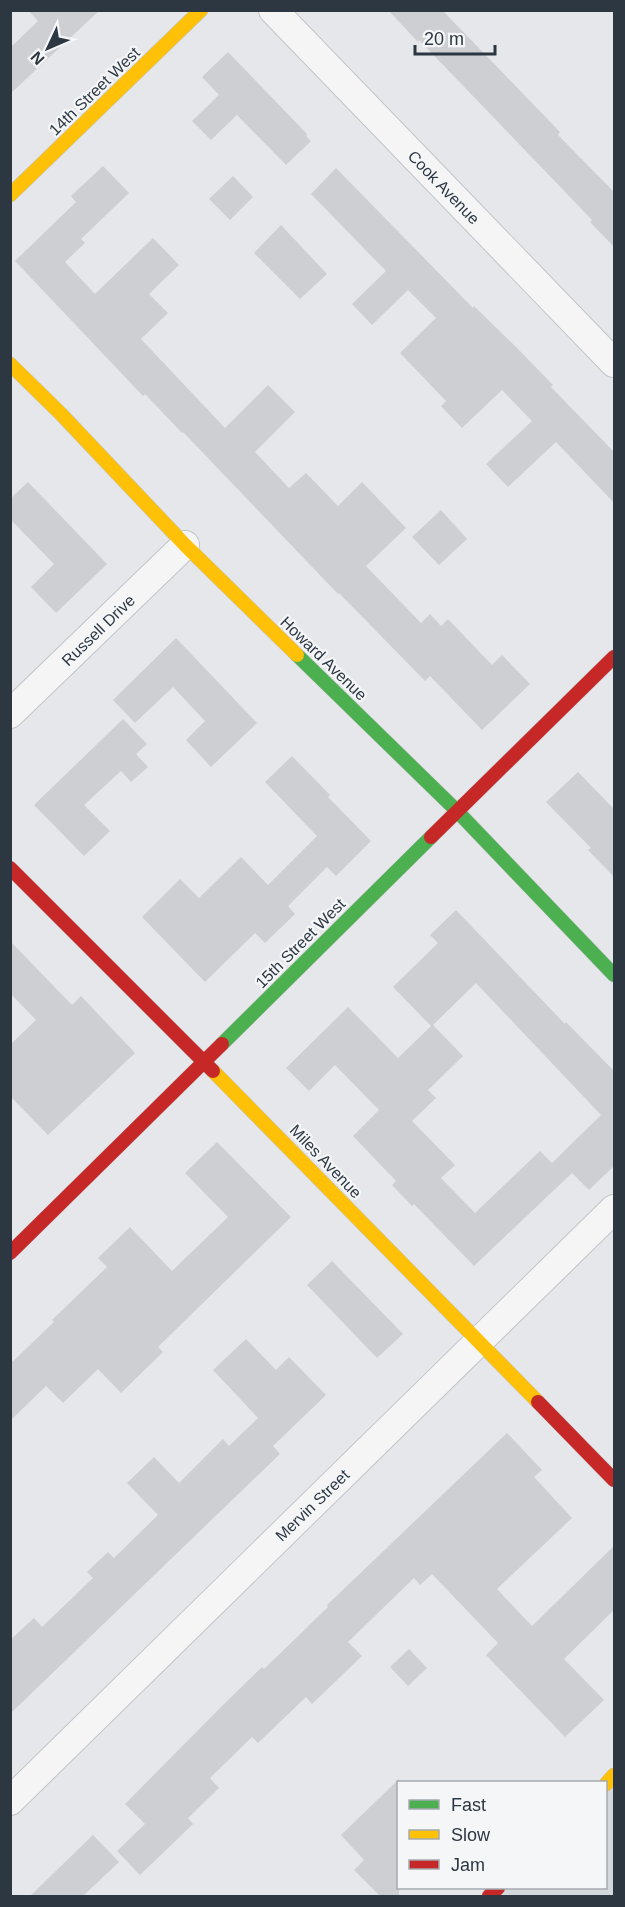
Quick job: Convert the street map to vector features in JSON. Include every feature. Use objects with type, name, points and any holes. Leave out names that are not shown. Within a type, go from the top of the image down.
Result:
[{"type":"street","name":"14th Street West","points":[[10,195],[201,10]]},
{"type":"street","name":"Cook Avenue","points":[[273,10],[615,363]]},
{"type":"street","name":"Howard Avenue","points":[[10,364],[61,414],[185,545],[457,811],[615,975]]},
{"type":"street","name":"Russell Drive","points":[[10,714],[185,545]]},
{"type":"street","name":"15th Street West","points":[[10,1253],[615,657]]},
{"type":"street","name":"Miles Avenue","points":[[10,868],[204,1061],[615,1480]]},
{"type":"street","name":"Mervin Street","points":[[10,1801],[615,1209]]},
{"type":"shaded area","points":[[614,1775],[614,1896],[489,1896],[497,1889],[607,1889],[607,1783]]},
{"type":"building","points":[[28,10],[100,10],[10,94],[10,48],[38,21]]},
{"type":"building","points":[[388,10],[442,10],[560,132],[558,135],[615,193],[615,248],[590,222],[592,220]]},
{"type":"building","points":[[228,52],[307,134],[306,136],[311,141],[286,165],[237,115],[211,140],[192,121],[219,95],[202,77]]},
{"type":"building","points":[[103,166],[129,193],[81,239],[85,243],[65,262],[95,294],[153,238],[179,265],[149,294],[168,313],[141,339],[225,428],[268,385],[295,412],[255,452],[289,488],[306,473],[338,506],[362,482],[406,528],[366,566],[421,623],[430,614],[441,626],[448,619],[492,665],[502,655],[530,684],[482,730],[430,676],[425,681],[338,594],[183,432],[145,394],[143,396],[15,261],[76,202],[71,196]]},
{"type":"building","points":[[336,168],[473,308],[474,306],[517,348],[615,453],[615,504],[556,442],[508,487],[486,464],[532,421],[502,390],[462,428],[441,406],[446,401],[400,353],[436,318],[408,290],[372,325],[352,304],[386,271],[311,194]]},
{"type":"building","points":[[233,176],[253,197],[230,220],[209,199]]},
{"type":"building","points":[[281,225],[327,274],[300,299],[254,253]]},
{"type":"building","points":[[28,482],[107,564],[56,613],[31,587],[54,564],[10,519],[10,499]]},
{"type":"building","points":[[441,510],[467,539],[439,565],[412,537]]},
{"type":"building","points":[[176,638],[257,723],[211,767],[186,740],[205,721],[173,687],[135,723],[113,700]]},
{"type":"building","points":[[123,719],[147,744],[136,754],[148,767],[131,782],[121,771],[84,805],[110,831],[84,856],[34,805]]},
{"type":"building","points":[[292,756],[371,841],[336,876],[327,867],[288,906],[295,914],[265,943],[255,933],[205,982],[142,917],[180,879],[199,898],[241,857],[268,885],[317,836],[265,782]]},
{"type":"building","points":[[578,772],[615,810],[615,878],[588,850],[591,848],[546,802]]},
{"type":"building","points":[[456,910],[565,1024],[566,1022],[615,1072],[615,1165],[589,1190],[572,1173],[474,1266],[414,1204],[412,1206],[392,1185],[396,1181],[353,1136],[379,1110],[335,1065],[309,1091],[286,1068],[348,1007],[398,1058],[431,1026],[393,987],[438,943],[430,935]],"holes":[[[476,983],[601,1115],[552,1163],[540,1151],[475,1213],[441,1178],[455,1165],[412,1121],[436,1098],[428,1090],[463,1056],[433,1025]]]},
{"type":"building","points":[[10,941],[72,1005],[81,996],[135,1053],[48,1135],[10,1096],[10,1045],[36,1020],[10,993]]},
{"type":"building","points":[[217,1142],[291,1217],[158,1347],[163,1352],[121,1393],[98,1369],[63,1403],[46,1386],[10,1421],[10,1364],[107,1267],[98,1258],[130,1227],[172,1271],[228,1217],[185,1173]]},
{"type":"building","points":[[332,1261],[403,1334],[377,1358],[307,1285]]},
{"type":"building","points":[[246,1339],[276,1370],[289,1357],[326,1395],[273,1446],[280,1454],[10,1714],[10,1640],[34,1618],[42,1627],[93,1578],[87,1572],[108,1552],[114,1558],[158,1515],[127,1483],[154,1457],[179,1483],[223,1439],[229,1446],[258,1418],[213,1370]]},
{"type":"building","points":[[507,1433],[542,1470],[534,1477],[572,1518],[497,1589],[532,1626],[615,1545],[615,1609],[564,1659],[604,1700],[565,1737],[486,1655],[498,1643],[432,1574],[420,1585],[414,1578],[348,1642],[362,1656],[312,1704],[306,1697],[258,1743],[252,1737],[210,1778],[219,1788],[188,1818],[193,1824],[140,1875],[117,1851],[145,1824],[125,1804],[262,1667],[264,1669],[328,1607],[327,1605]]},
{"type":"building","points":[[409,1649],[427,1668],[408,1686],[390,1667]]},
{"type":"building","points":[[399,1779],[397,1781],[397,1889],[399,1889],[399,1896],[380,1896],[354,1870],[364,1860],[341,1835]]},
{"type":"building","points":[[93,1835],[119,1862],[83,1896],[30,1896]]},
{"type":"traffic: fast","points":[[297,655],[457,811],[614,975]]},
{"type":"traffic: fast","points":[[222,1044],[431,837]]},
{"type":"traffic: slow","points":[[10,195],[201,10]]},
{"type":"traffic: slow","points":[[10,364],[61,414],[185,545],[297,655]]},
{"type":"traffic: slow","points":[[213,1071],[538,1402]]},
{"type":"traffic: slow","points":[[607,1783],[614,1775]]},
{"type":"traffic: jam","points":[[431,837],[614,657]]},
{"type":"traffic: jam","points":[[10,868],[213,1071]]},
{"type":"traffic: jam","points":[[10,1253],[222,1044]]},
{"type":"traffic: jam","points":[[538,1402],[614,1480]]},
{"type":"traffic: jam","points":[[489,1896],[497,1889]]}]
